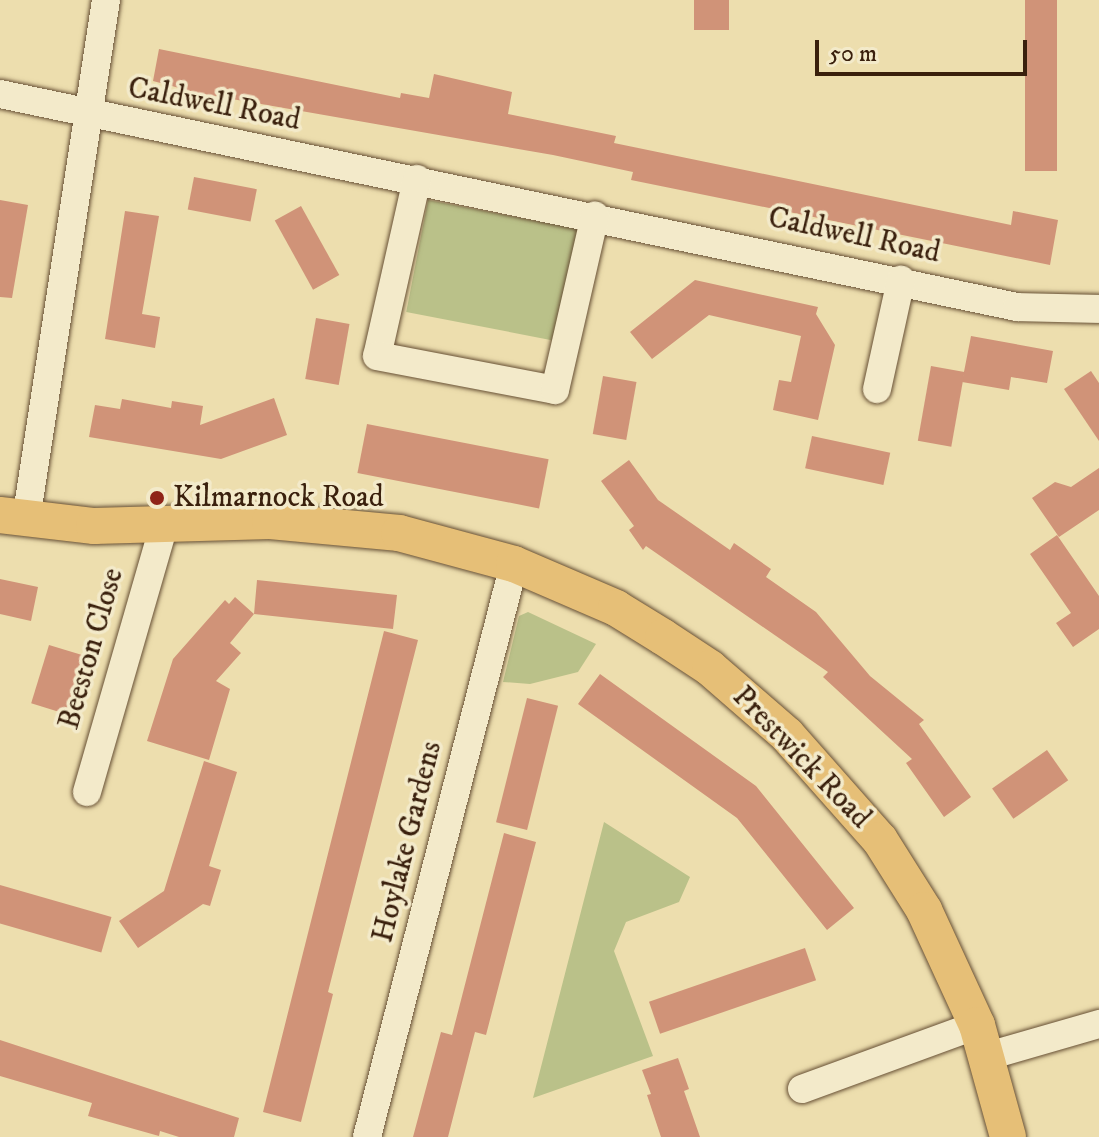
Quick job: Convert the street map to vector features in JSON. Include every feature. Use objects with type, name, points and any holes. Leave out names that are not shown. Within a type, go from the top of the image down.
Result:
[{"type":"main road","name":"Prestwick Road","points":[[13,517],[164,525],[270,521],[359,527],[438,542],[514,564],[616,608],[663,637],[710,668],[787,735],[880,840],[924,910],[983,1040],[1008,1137]]},
{"type":"street","points":[[13,517],[92,115],[106,0]]},
{"type":"street","name":"Caldwell Road","points":[[0,94],[1045,311],[1099,309]]},
{"type":"street","points":[[417,179],[377,356],[555,390],[595,216]]},
{"type":"street","points":[[877,389],[901,280]]},
{"type":"street","name":"Beeston Close","points":[[87,792],[164,525]]},
{"type":"street","name":"Hoylake Gardens","points":[[367,1137],[514,564]]},
{"type":"street","points":[[802,1089],[983,1040],[1099,1024]]},
{"type":"green space","points":[[428,200],[585,231],[563,342],[406,312]]},
{"type":"green space","points":[[528,612],[596,644],[578,672],[530,684],[503,682],[519,616]]},
{"type":"green space","points":[[604,822],[690,877],[679,902],[626,922],[614,951],[653,1056],[533,1098]]},
{"type":"building","points":[[694,0],[729,0],[729,30],[694,30]]},
{"type":"building","points":[[1025,0],[1057,0],[1057,171],[1025,171]]},
{"type":"building","points":[[159,49],[400,98],[401,93],[429,98],[434,74],[512,92],[508,114],[616,136],[614,143],[1011,225],[1013,211],[1058,220],[1050,265],[631,180],[633,172],[553,155],[198,93],[153,81]]},
{"type":"building","points":[[194,177],[257,189],[251,222],[188,209]]},
{"type":"building","points":[[0,200],[28,205],[12,298],[0,297]]},
{"type":"building","points":[[301,206],[339,275],[313,290],[275,221]]},
{"type":"building","points":[[125,211],[159,216],[142,314],[160,317],[155,348],[105,339]]},
{"type":"building","points":[[695,280],[818,307],[816,314],[835,345],[818,420],[773,410],[779,380],[791,382],[801,336],[709,315],[652,359],[630,332]]},
{"type":"building","points":[[316,318],[349,324],[339,385],[305,379]]},
{"type":"building","points":[[971,336],[1053,351],[1047,383],[1011,377],[1009,390],[962,382]]},
{"type":"building","points":[[931,366],[964,372],[951,447],[918,441]]},
{"type":"building","points":[[1091,371],[1099,383],[1099,441],[1064,389]]},
{"type":"building","points":[[603,376],[636,382],[626,440],[593,434]]},
{"type":"building","points":[[274,398],[287,435],[221,459],[89,437],[95,405],[120,409],[122,399],[171,408],[172,401],[203,406],[200,425]]},
{"type":"building","points":[[367,424],[549,459],[539,508],[357,473]]},
{"type":"building","points":[[812,436],[890,453],[883,485],[805,468]]},
{"type":"building","points":[[629,460],[658,500],[730,550],[734,543],[771,569],[766,577],[816,612],[870,676],[924,720],[919,724],[971,797],[944,817],[906,763],[912,759],[823,677],[828,672],[646,546],[643,550],[629,530],[634,526],[601,481]]},
{"type":"building","points":[[1099,468],[1099,510],[1059,537],[1032,498],[1055,482],[1071,487]]},
{"type":"building","points":[[1057,535],[1099,596],[1099,629],[1073,647],[1056,623],[1071,613],[1030,554]]},
{"type":"building","points":[[0,579],[38,587],[31,621],[0,614]]},
{"type":"building","points":[[257,580],[397,595],[393,629],[254,614]]},
{"type":"building","points":[[235,597],[254,614],[230,643],[241,653],[216,681],[230,689],[209,760],[147,741],[173,659],[225,600],[229,604]]},
{"type":"building","points":[[384,631],[418,640],[328,992],[333,994],[301,1122],[263,1112]]},
{"type":"building","points":[[49,645],[85,656],[68,714],[31,703]]},
{"type":"building","points":[[600,674],[756,786],[854,908],[827,930],[737,818],[578,704]]},
{"type":"building","points":[[527,698],[558,706],[527,830],[496,822]]},
{"type":"building","points":[[1047,750],[1068,780],[1013,819],[992,788]]},
{"type":"building","points":[[204,761],[237,772],[209,866],[221,870],[210,906],[203,904],[138,948],[119,921],[164,891]]},
{"type":"building","points":[[504,833],[536,842],[486,1035],[475,1032],[448,1137],[413,1137],[441,1032],[452,1035]]},
{"type":"building","points":[[0,885],[112,917],[101,953],[0,923]]},
{"type":"building","points":[[805,948],[816,980],[660,1034],[649,1002]]},
{"type":"building","points":[[0,1040],[239,1118],[234,1137],[179,1137],[160,1131],[159,1136],[88,1116],[92,1103],[0,1076]]},
{"type":"building","points":[[678,1058],[689,1089],[684,1091],[700,1137],[661,1137],[647,1095],[651,1094],[642,1070]]},
{"type":"place","name":"Kilmarnock Road","points":[[157,498]]}]
